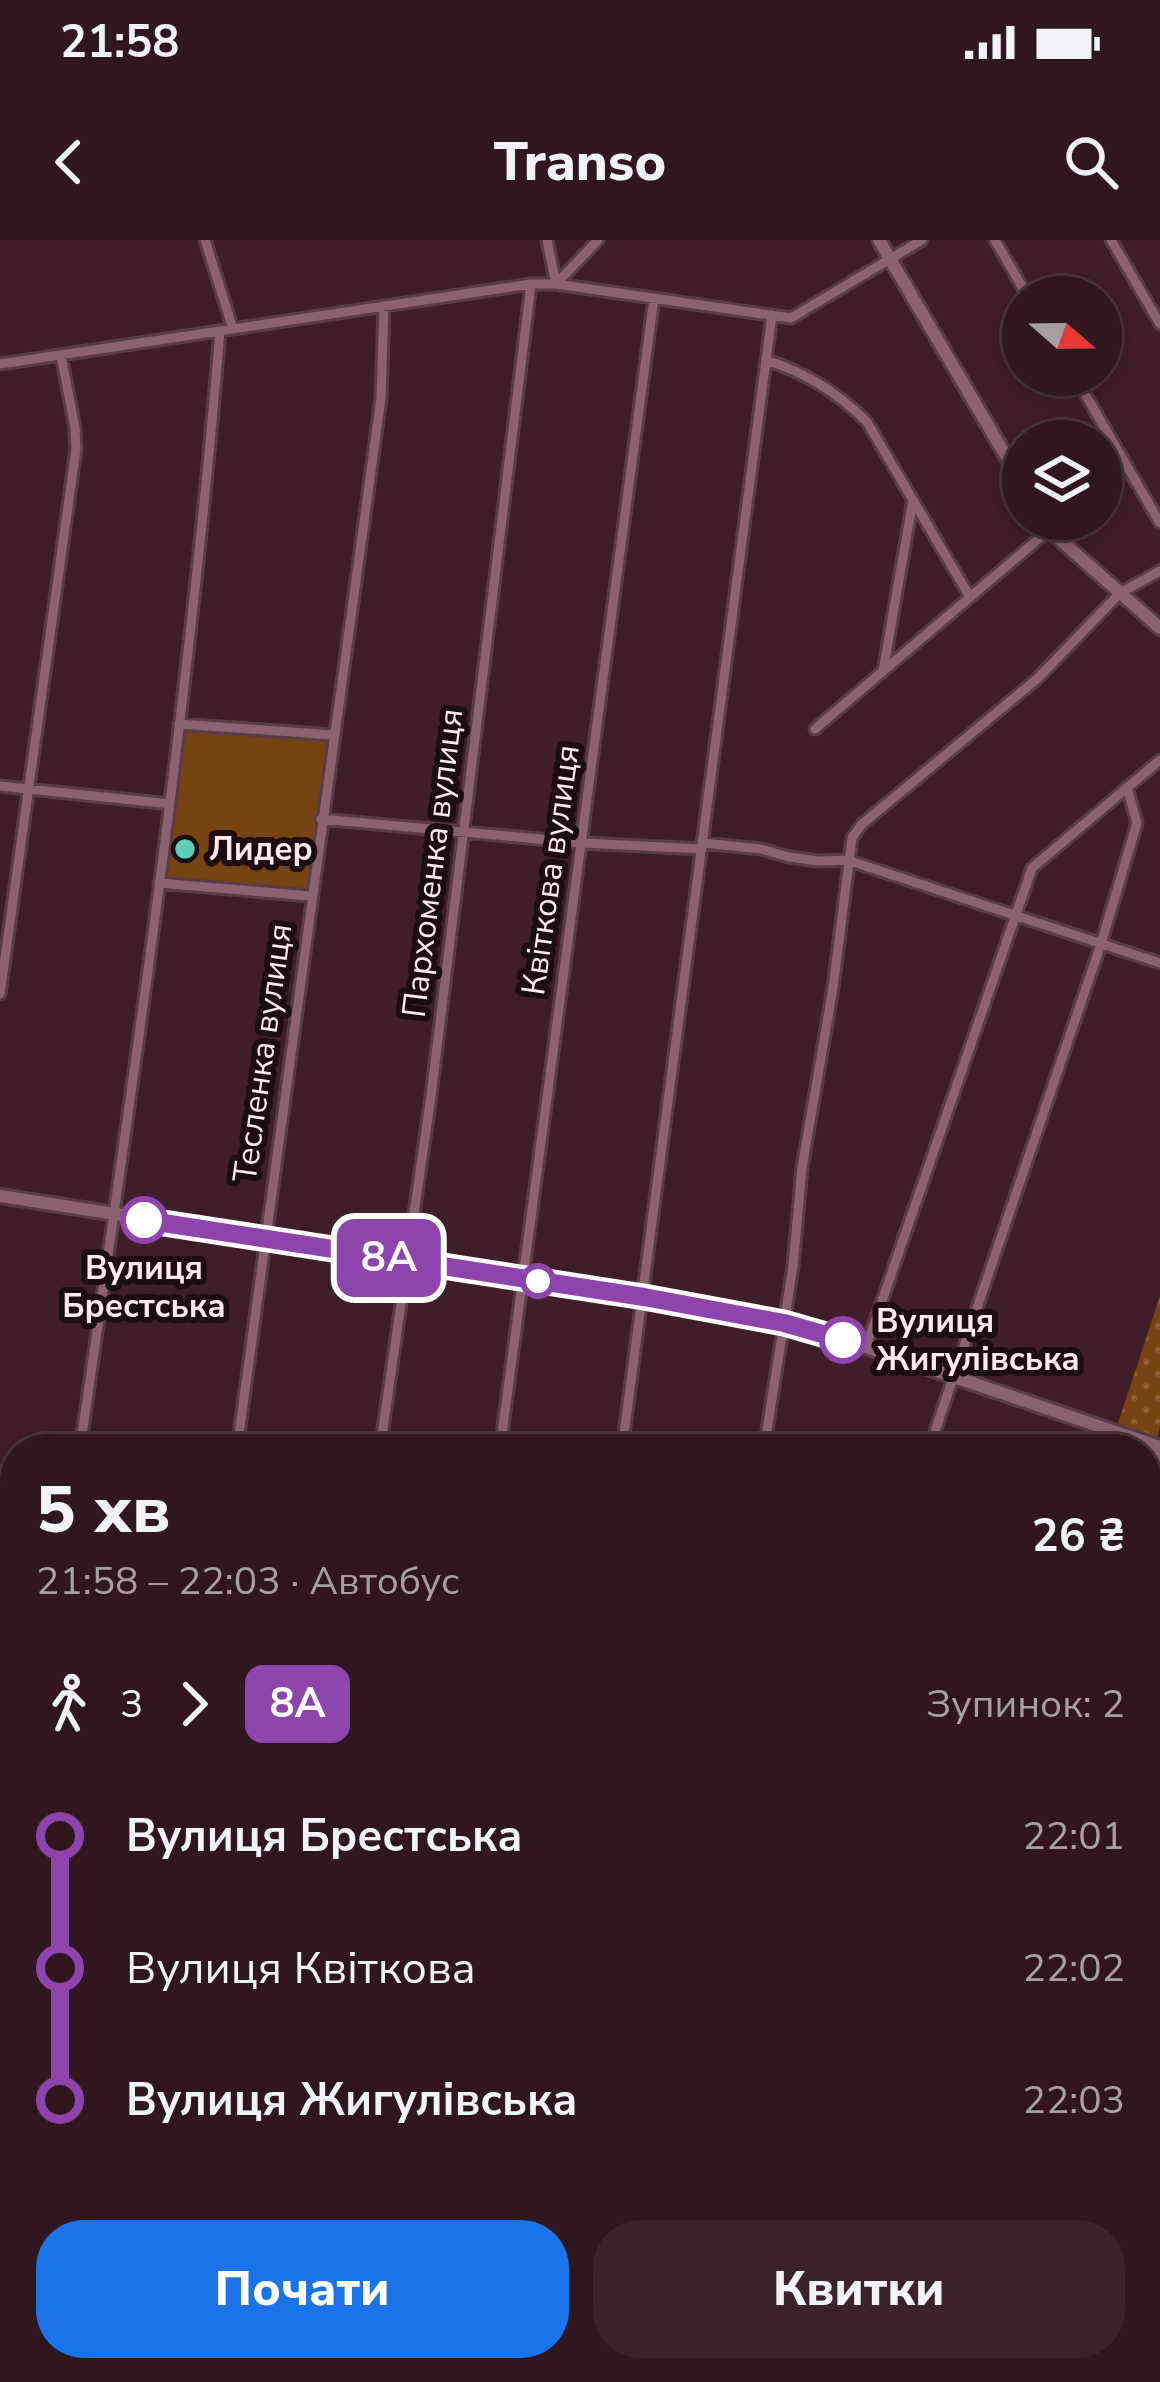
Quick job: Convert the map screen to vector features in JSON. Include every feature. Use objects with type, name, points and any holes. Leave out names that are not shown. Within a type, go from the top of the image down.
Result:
[{"type":"street","points":[[205,240],[233,329]]},
{"type":"street","points":[[548,240],[556,284]]},
{"type":"street","points":[[556,284],[598,240]]},
{"type":"street","points":[[880,240],[1002,449]]},
{"type":"street","points":[[0,364],[531,284],[791,318],[922,240]]},
{"type":"street","points":[[995,240],[1016,276]]},
{"type":"street","points":[[1126,240],[1113,243],[1160,324]]},
{"type":"street","name":"Пархоменка вулиця","points":[[382,1434],[465,832],[531,284]]},
{"type":"street","name":"Квіткова вулиця","points":[[502,1434],[654,298]]},
{"type":"street","name":"Тесленка вулиця","points":[[238,1434],[381,398],[384,306]]},
{"type":"street","points":[[624,1434],[772,315]]},
{"type":"street","points":[[82,1434],[170,804],[206,499],[220,331]]},
{"type":"street","points":[[0,994],[76,448],[62,355]]},
{"type":"street","points":[[766,360],[808,376],[846,401],[867,422],[970,597]]},
{"type":"street","points":[[1085,396],[1160,523]]},
{"type":"street","points":[[883,671],[913,500]]},
{"type":"street","points":[[815,729],[1030,540]]},
{"type":"street","points":[[1062,540],[1160,628]]},
{"type":"street","points":[[766,1434],[852,838],[861,825],[1037,679],[1120,593],[1160,571]]},
{"type":"street","points":[[179,724],[333,735]]},
{"type":"street","points":[[866,1347],[1032,868],[1160,760]]},
{"type":"street","points":[[0,786],[170,804]]},
{"type":"street","points":[[934,1434],[1101,944],[1137,823],[1127,787]]},
{"type":"street","points":[[321,819],[583,842],[761,849],[818,861],[848,860],[1160,963]]},
{"type":"street","points":[[159,883],[311,896]]},
{"type":"street","points":[[0,1196],[784,1323],[1120,1434]]},
{"type":"shaded area","points":[[181,726],[331,737],[310,893],[161,881]]},
{"type":"shaded area","points":[[1160,1296],[1158,1434],[1117,1434]]},
{"type":"bus line","name":"8А","points":[[144,1220],[644,1297],[784,1323],[843,1340]]},
{"type":"place","name":"Лидер","points":[[185,849]]},
{"type":"place","name":"Вулиця Брестська","points":[[144,1220]]},
{"type":"place","name":"Вулиця Жигулівська","points":[[843,1340]]}]
